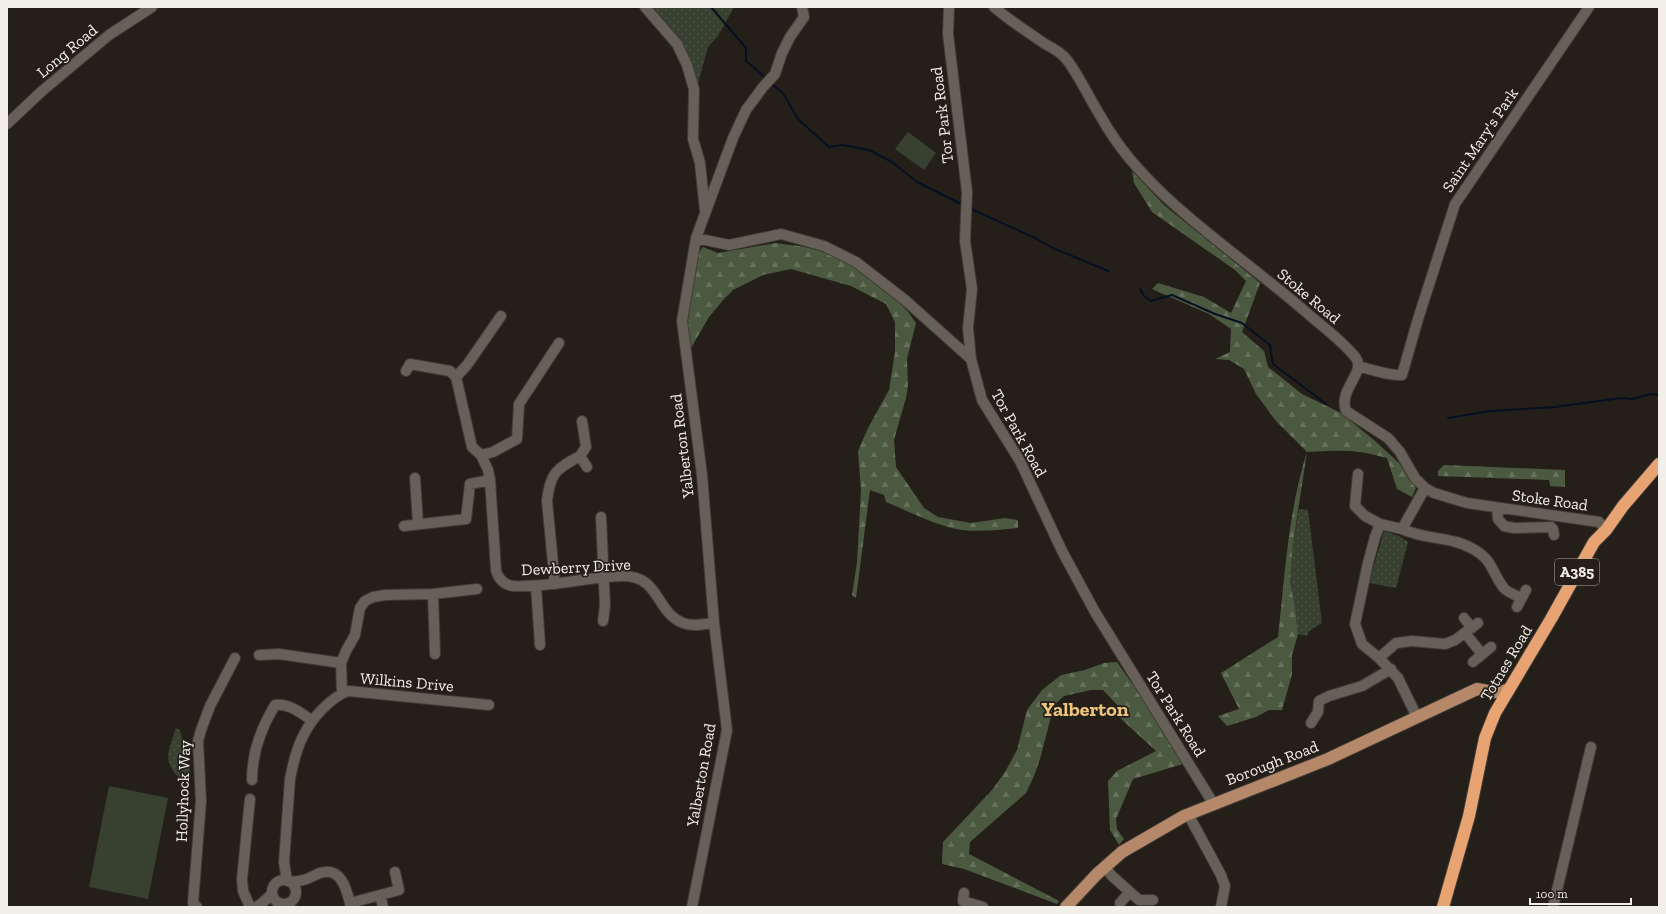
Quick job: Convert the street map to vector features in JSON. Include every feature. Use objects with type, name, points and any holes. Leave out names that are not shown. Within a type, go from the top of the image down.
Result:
[{"type":"highway","name":"Totnes Road","points":[[1444,907],[1469,816],[1485,738],[1495,713],[1552,619],[1594,542],[1606,530],[1623,506],[1659,464]]},
{"type":"main road","name":"Borough Road","points":[[1066,907],[1105,867],[1122,852],[1188,814],[1328,759],[1477,689],[1500,693],[1509,688]]},
{"type":"main road","points":[[1492,692],[1496,701],[1495,713]]},
{"type":"street","name":"Long Road","points":[[7,124],[42,91],[109,35],[152,7]]},
{"type":"street","points":[[645,7],[677,44],[688,65],[694,89],[693,139],[700,163],[705,215]]},
{"type":"street","name":"Yalberton Road","points":[[692,907],[727,730],[714,623],[702,475],[682,320],[696,238],[737,131],[746,110],[775,74],[782,53],[790,37],[804,17],[802,7]]},
{"type":"street","name":"Tor Park Road","points":[[949,7],[948,34],[967,200],[966,241],[972,289],[968,328],[971,359],[982,400],[1020,461],[1062,551],[1116,646],[1158,711],[1213,803]]},
{"type":"street","name":"Stoke Road","points":[[994,7],[1004,16],[1066,59],[1101,118],[1125,154],[1138,170],[1199,226],[1273,284],[1334,336],[1357,359],[1358,367],[1356,374],[1348,386],[1344,398],[1346,411],[1388,438],[1400,452],[1415,478],[1425,488],[1434,493],[1447,497],[1497,508],[1599,522],[1606,530]]},
{"type":"street","name":"Saint Mary's Park","points":[[1358,367],[1373,369],[1392,375],[1402,375],[1418,319],[1455,204],[1590,7]]},
{"type":"street","points":[[696,238],[729,245],[781,234],[824,246],[856,262],[905,300],[971,359]]},
{"type":"street","points":[[406,372],[410,364],[450,371],[456,377],[467,365],[501,316]]},
{"type":"street","points":[[481,455],[493,452],[517,439],[519,404],[559,343]]},
{"type":"street","name":"Dewberry Drive","points":[[456,377],[472,447],[481,455],[488,470],[490,480],[496,575],[509,586],[536,586],[604,577],[631,576],[642,579],[650,585],[673,617],[684,624],[695,625],[714,623]]},
{"type":"street","points":[[555,584],[547,501],[548,490],[555,472],[561,466],[580,456],[586,447],[582,421]]},
{"type":"street","points":[[580,456],[587,467]]},
{"type":"street","points":[[1358,474],[1355,506],[1365,516],[1380,524],[1402,529],[1422,536],[1455,541],[1473,548],[1484,556],[1491,564],[1503,589],[1521,598]]},
{"type":"street","points":[[415,478],[418,524]]},
{"type":"street","points":[[404,526],[466,519],[470,484],[490,480]]},
{"type":"street","points":[[1402,529],[1425,488]]},
{"type":"street","points":[[1497,508],[1498,519],[1504,526],[1514,528],[1537,526],[1550,527],[1553,529],[1554,535]]},
{"type":"street","points":[[601,516],[605,606],[602,621]]},
{"type":"street","points":[[1380,524],[1375,537],[1356,624],[1362,644],[1391,669],[1398,678],[1417,717]]},
{"type":"street","points":[[536,586],[540,645]]},
{"type":"street","points":[[342,693],[341,663],[346,650],[355,635],[360,608],[365,600],[373,597],[432,594],[478,589]]},
{"type":"street","points":[[432,594],[435,654]]},
{"type":"street","points":[[1464,618],[1472,628],[1482,654]]},
{"type":"street","points":[[1379,658],[1396,643],[1412,641],[1445,644],[1455,640],[1472,628]]},
{"type":"street","points":[[1473,662],[1492,647]]},
{"type":"street","points":[[259,655],[279,654],[341,663]]},
{"type":"street","name":"Hollyhock Way","points":[[197,907],[193,903],[201,801],[198,741],[210,706],[235,658]]},
{"type":"street","points":[[1311,723],[1318,712],[1319,701],[1329,696],[1362,686],[1391,669]]},
{"type":"street","name":"Wilkins Drive","points":[[280,902],[273,888],[277,883],[284,862],[290,779],[293,765],[304,733],[312,720],[321,710],[342,693],[349,691],[384,696],[489,705]]},
{"type":"street","points":[[252,780],[252,767],[255,748],[275,705],[280,704],[292,707],[312,720]]},
{"type":"street","points":[[1553,907],[1591,748]]},
{"type":"street","points":[[250,799],[242,879],[243,891],[250,907]]},
{"type":"street","points":[[1188,814],[1225,886],[1221,907]]},
{"type":"street","name":"Wilkins Drive","points":[[284,862],[295,899]]},
{"type":"street","points":[[1105,867],[1112,876],[1139,900],[1153,900]]},
{"type":"street","points":[[277,883],[283,880],[302,881],[320,873],[329,871],[335,872],[339,875],[343,882],[350,905],[399,890],[395,872]]},
{"type":"street","points":[[259,906],[280,902],[291,902],[295,899],[302,881]]},
{"type":"street","points":[[1120,903],[1130,892]]},
{"type":"street","points":[[964,893],[963,901],[983,907]]},
{"type":"street","points":[[380,895],[383,907]]},
{"type":"green space","points":[[652,7],[734,7],[718,36],[708,47],[697,87]]},
{"type":"green space","points":[[908,132],[936,153],[924,170],[895,149]]},
{"type":"green space","points":[[1132,171],[1164,205],[1260,283],[1242,332],[1264,351],[1268,367],[1302,394],[1341,413],[1374,440],[1399,463],[1416,488],[1412,497],[1397,489],[1387,458],[1366,453],[1347,451],[1307,452],[1276,421],[1256,394],[1244,369],[1229,360],[1215,359],[1230,352],[1231,329],[1209,314],[1152,289],[1158,283],[1204,297],[1231,313],[1246,281],[1235,270],[1152,212],[1134,183]]},
{"type":"green space","points":[[776,243],[805,247],[824,252],[854,267],[883,287],[907,311],[916,323],[907,359],[908,386],[906,398],[894,440],[896,467],[924,508],[938,517],[971,523],[1005,518],[1018,520],[1018,528],[976,531],[944,526],[886,502],[884,495],[870,490],[856,598],[852,595],[857,562],[861,490],[858,451],[868,428],[889,390],[895,352],[895,322],[886,304],[851,286],[791,269],[763,275],[733,290],[724,299],[709,317],[691,348],[688,327],[690,297],[693,273],[699,254],[703,247],[718,253]]},
{"type":"green space","points":[[1307,452],[1293,543],[1290,581],[1298,634],[1292,655],[1292,674],[1282,710],[1269,710],[1256,717],[1227,726],[1218,716],[1239,709],[1221,673],[1278,637],[1291,521],[1295,498]]},
{"type":"green space","points":[[1444,465],[1565,470],[1565,487],[1550,486],[1549,480],[1438,476],[1438,471]]},
{"type":"green space","points":[[1299,509],[1308,510],[1322,623],[1309,631],[1307,636],[1298,634],[1290,581],[1293,543]]},
{"type":"green space","points":[[1384,531],[1399,536],[1408,542],[1396,588],[1369,583]]},
{"type":"green space","points":[[1117,662],[1160,725],[1183,764],[1133,779],[1116,819],[1117,829],[1124,839],[1119,845],[1110,830],[1108,781],[1117,771],[1156,751],[1119,717],[1120,708],[1103,690],[1091,690],[1064,696],[1054,705],[1040,759],[1026,793],[970,842],[969,854],[1059,901],[1057,904],[964,869],[942,864],[943,842],[992,790],[1005,772],[1017,750],[1027,710],[1042,690],[1061,675],[1085,670],[1104,663]]},
{"type":"green space","points":[[176,728],[180,730],[191,775],[180,779],[170,766],[168,755]]},
{"type":"green space","points":[[109,786],[168,798],[148,899],[89,887]]},
{"type":"waterway","points":[[711,7],[746,48],[746,61],[766,78]]},
{"type":"waterway","points":[[771,83],[783,93],[798,119],[829,147],[843,145],[869,150],[892,162],[917,182],[963,205]]},
{"type":"waterway","points":[[969,208],[1035,238],[1053,248],[1108,271]]},
{"type":"waterway","points":[[1140,289],[1144,296],[1151,301],[1172,295],[1215,314],[1242,323],[1270,345],[1273,364],[1326,404]]},
{"type":"waterway","points":[[1448,418],[1490,411],[1555,407],[1621,398],[1633,399],[1650,394],[1659,395]]},
{"type":"district","name":"Yalberton","points":[[1085,709]]}]
